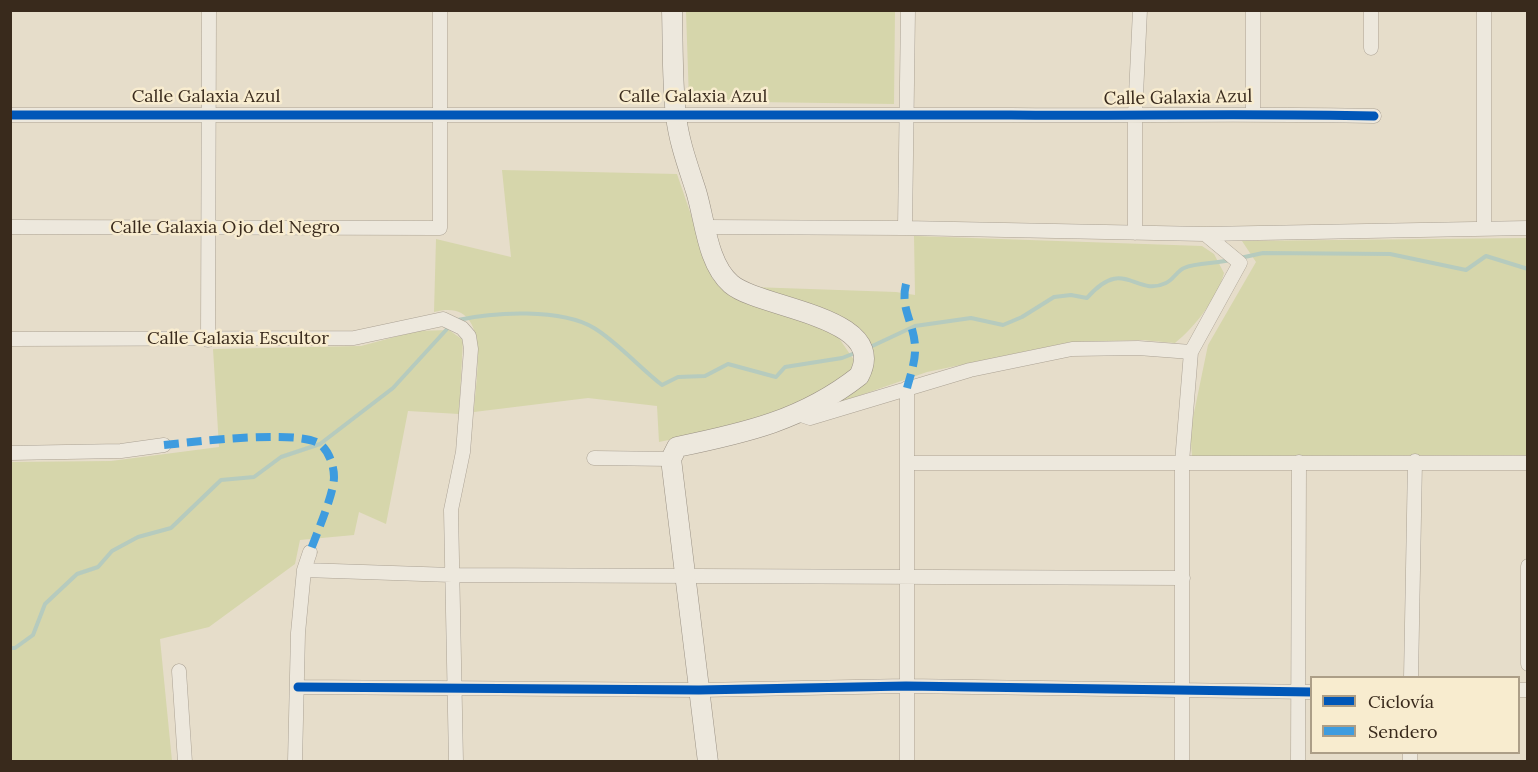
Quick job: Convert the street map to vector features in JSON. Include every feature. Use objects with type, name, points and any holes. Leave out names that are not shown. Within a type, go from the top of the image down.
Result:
[{"type":"street","points":[[208,340],[210,10]]},
{"type":"street","points":[[441,10],[442,111]]},
{"type":"street","points":[[672,10],[679,138],[721,273],[730,284],[746,295],[837,325],[852,334],[861,344],[865,356],[864,367],[859,376],[798,414],[758,429],[677,447],[671,459],[708,762]]},
{"type":"street","points":[[905,228],[908,10]]},
{"type":"street","points":[[1135,233],[1135,116],[1140,10]]},
{"type":"street","points":[[1253,10],[1253,113]]},
{"type":"street","points":[[1371,10],[1371,48]]},
{"type":"street","points":[[1484,10],[1484,228]]},
{"type":"street","name":"Calle Galaxia Azul","points":[[10,115],[442,111],[1135,116],[1253,113],[1374,116]]},
{"type":"street","name":"Calle Galaxia Ojo del Negro","points":[[10,227],[440,228],[442,111]]},
{"type":"street","points":[[705,227],[1205,234],[1527,228]]},
{"type":"street","points":[[1182,762],[1182,462],[1191,352],[1240,263],[1205,234]]},
{"type":"street","name":"Calle Galaxia Escultor","points":[[10,339],[354,338],[442,319],[462,328],[469,336],[471,349],[463,452],[452,510],[452,575]]},
{"type":"street","points":[[798,414],[810,418],[970,370],[1072,349],[1138,348],[1191,352]]},
{"type":"street","points":[[907,762],[908,388]]},
{"type":"street","points":[[10,453],[121,451],[164,446]]},
{"type":"street","points":[[594,458],[671,459]]},
{"type":"street","points":[[907,463],[1414,461],[1527,463]]},
{"type":"street","points":[[1411,676],[1414,461]]},
{"type":"street","points":[[1298,762],[1305,692],[1299,462]]},
{"type":"street","points":[[295,762],[298,687],[297,633],[304,570],[310,552]]},
{"type":"street","points":[[1527,566],[1527,664]]},
{"type":"street","points":[[304,570],[452,575],[1183,578]]},
{"type":"street","points":[[452,575],[456,762]]},
{"type":"street","points":[[179,671],[186,762]]},
{"type":"street","points":[[298,687],[454,690],[699,690],[906,686],[1305,692]]},
{"type":"green space","points":[[686,11],[895,11],[894,104],[689,101]]},
{"type":"green space","points":[[502,170],[677,174],[713,279],[732,296],[834,331],[854,360],[851,371],[841,381],[779,417],[659,442],[657,406],[588,398],[474,412],[477,343],[473,327],[465,316],[453,310],[434,312],[436,239],[511,257]]},
{"type":"green space","points":[[914,236],[1202,246],[1214,254],[1224,273],[1217,292],[1205,311],[1175,343],[1142,340],[1071,342],[927,372],[818,410],[863,380],[872,362],[866,340],[853,326],[752,287],[896,292],[915,295]]},
{"type":"green space","points":[[1527,238],[1527,455],[1192,456],[1190,432],[1208,345],[1256,262],[1242,241]]},
{"type":"green space","points":[[449,330],[463,340],[459,414],[408,411],[386,524],[359,512],[354,535],[300,540],[295,564],[209,627],[160,639],[172,761],[11,761],[10,462],[111,461],[219,447],[213,349],[361,346],[417,331]]},
{"type":"waterway","points":[[1240,258],[1263,253],[1390,254],[1466,270],[1486,256],[1528,269]]},
{"type":"waterway","points":[[868,348],[915,326],[971,318],[1003,325],[1022,317],[1054,297],[1071,295],[1087,298],[1111,280],[1120,278],[1146,286],[1155,286],[1168,282],[1182,269],[1189,266],[1230,260]]},
{"type":"waterway","points":[[458,320],[490,315],[527,314],[564,317],[580,322],[594,328],[611,340],[662,385],[678,377],[705,376],[728,364],[776,377],[785,367],[842,358],[855,353]]},
{"type":"waterway","points":[[10,648],[15,648],[33,635],[45,604],[77,574],[98,567],[112,551],[138,537],[171,528],[221,480],[254,477],[281,457],[320,444],[393,388],[447,329]]},
{"type":"marked path","points":[[906,284],[906,308],[914,336],[915,351],[907,388]]},
{"type":"marked path","points":[[164,445],[269,437],[291,437],[320,444],[330,459],[334,477],[328,504],[310,552]]},
{"type":"cycle path","points":[[10,115],[511,113],[1374,116]]},
{"type":"cycle path","points":[[298,687],[699,690],[906,686],[1310,692]]}]
